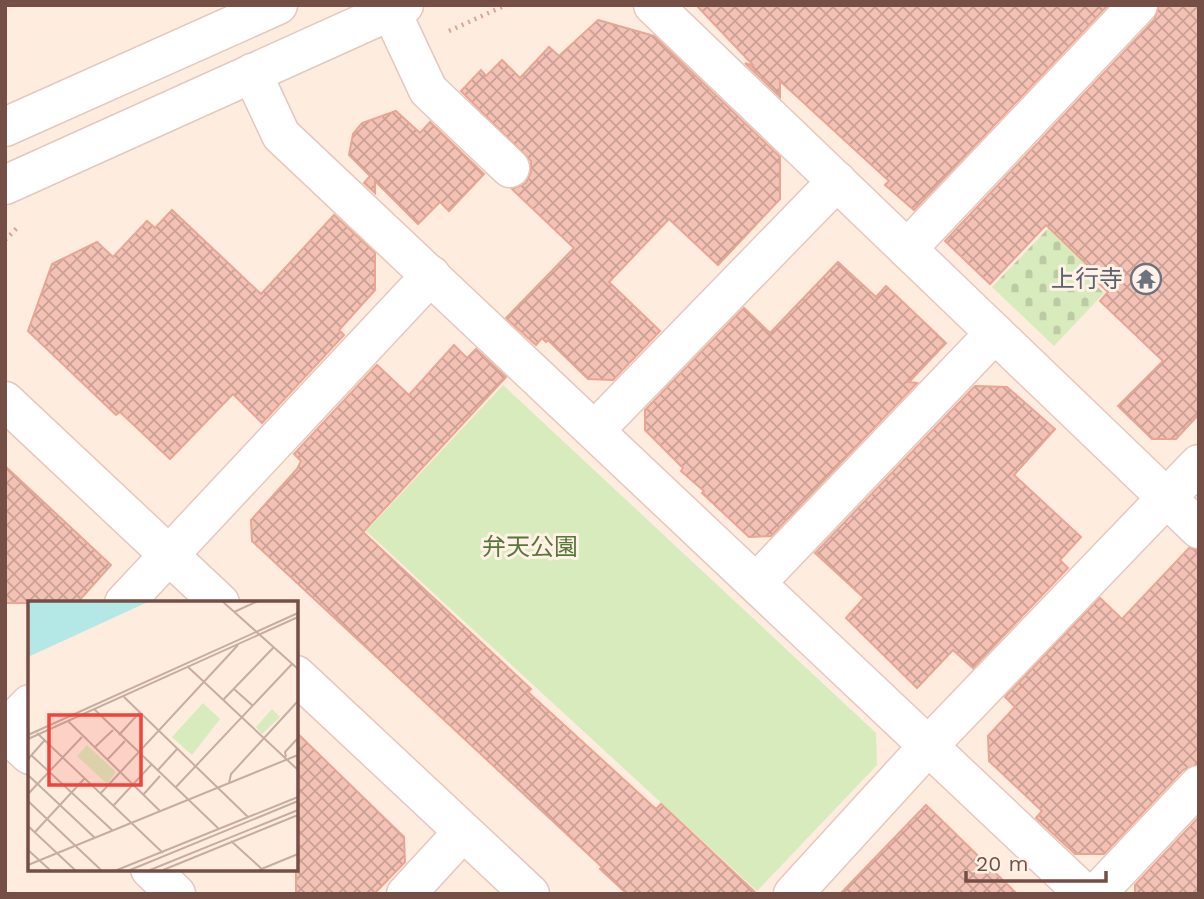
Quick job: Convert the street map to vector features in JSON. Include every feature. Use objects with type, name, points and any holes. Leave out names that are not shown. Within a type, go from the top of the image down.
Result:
[{"type":"street","points":[[5,127],[278,5]]},
{"type":"street","points":[[653,5],[1199,529]]},
{"type":"street","points":[[907,249],[1138,5]]},
{"type":"street","points":[[5,185],[398,8],[428,90],[510,168]]},
{"type":"street","points":[[252,73],[281,135],[930,744],[1085,894]]},
{"type":"street","points":[[595,430],[836,181]]},
{"type":"street","points":[[126,601],[430,275]]},
{"type":"street","points":[[756,583],[995,333]]},
{"type":"street","points":[[5,401],[218,601]]},
{"type":"street","points":[[793,894],[930,744],[1199,464]]},
{"type":"street","points":[[298,677],[530,894]]},
{"type":"street","points":[[28,706],[5,731],[28,753]]},
{"type":"street","points":[[1096,894],[1199,785]]},
{"type":"street","points":[[406,894],[463,832]]},
{"type":"street","points":[[152,871],[176,894]]},
{"type":"green space","points":[[1104,170],[1147,210],[1085,275],[1104,293],[1054,346],[992,287]]},
{"type":"green space","name":"弁天公園","points":[[503,385],[876,733],[877,765],[757,891],[366,531]]},
{"type":"building","points":[[696,5],[1108,5],[914,210],[885,185],[889,181],[780,81],[780,97],[745,63],[754,66]]},
{"type":"building","points":[[1159,5],[1199,5],[1199,414],[1176,439],[1152,439],[1118,406],[1163,361],[1100,301],[1108,292],[1097,282],[1101,278],[1046,225],[990,284],[945,241],[1154,20]]},
{"type":"building","points":[[598,20],[654,36],[780,157],[780,199],[718,265],[669,219],[609,282],[660,331],[613,380],[588,379],[548,340],[546,342],[542,338],[536,345],[506,318],[574,248],[512,189],[526,183],[531,172],[531,161],[461,91],[481,70],[486,76],[502,60],[520,78],[549,47],[559,56]]},
{"type":"building","points":[[396,111],[420,133],[430,122],[484,174],[449,211],[440,202],[418,224],[375,181],[375,193],[364,183],[370,176],[349,155],[353,134],[362,123]]},
{"type":"building","points":[[172,210],[261,294],[334,215],[375,253],[375,290],[339,330],[344,335],[262,423],[233,394],[170,459],[120,412],[116,415],[28,331],[52,264],[97,242],[113,257],[147,221],[155,228]]},
{"type":"building","points":[[838,262],[876,297],[886,286],[946,343],[909,382],[917,383],[771,536],[749,537],[702,493],[704,491],[681,471],[683,468],[645,430],[645,410],[744,308],[770,333]]},
{"type":"building","points":[[454,345],[467,358],[476,349],[506,377],[363,532],[531,689],[528,692],[656,809],[661,804],[757,894],[627,894],[600,869],[602,867],[252,541],[251,520],[297,469],[301,461],[294,454],[377,365],[409,395]]},
{"type":"building","points":[[975,386],[1007,387],[1055,429],[1014,475],[1081,537],[1060,560],[1068,568],[973,668],[953,650],[917,688],[846,618],[864,598],[815,553]]},
{"type":"building","points":[[5,466],[111,565],[79,601],[5,603]]},
{"type":"building","points":[[1189,548],[1199,550],[1199,764],[1183,770],[1104,854],[1075,854],[1036,818],[1042,811],[989,761],[988,736],[1015,707],[1005,697],[1100,598],[1122,619]]},
{"type":"building","points":[[298,734],[404,837],[405,862],[374,894],[296,894]]},
{"type":"building","points":[[926,805],[1017,894],[840,894]]},
{"type":"building","points":[[1199,817],[1199,894],[1135,894],[1135,885]]},
{"type":"place","name":"上行寺","points":[[1146,279]]}]
